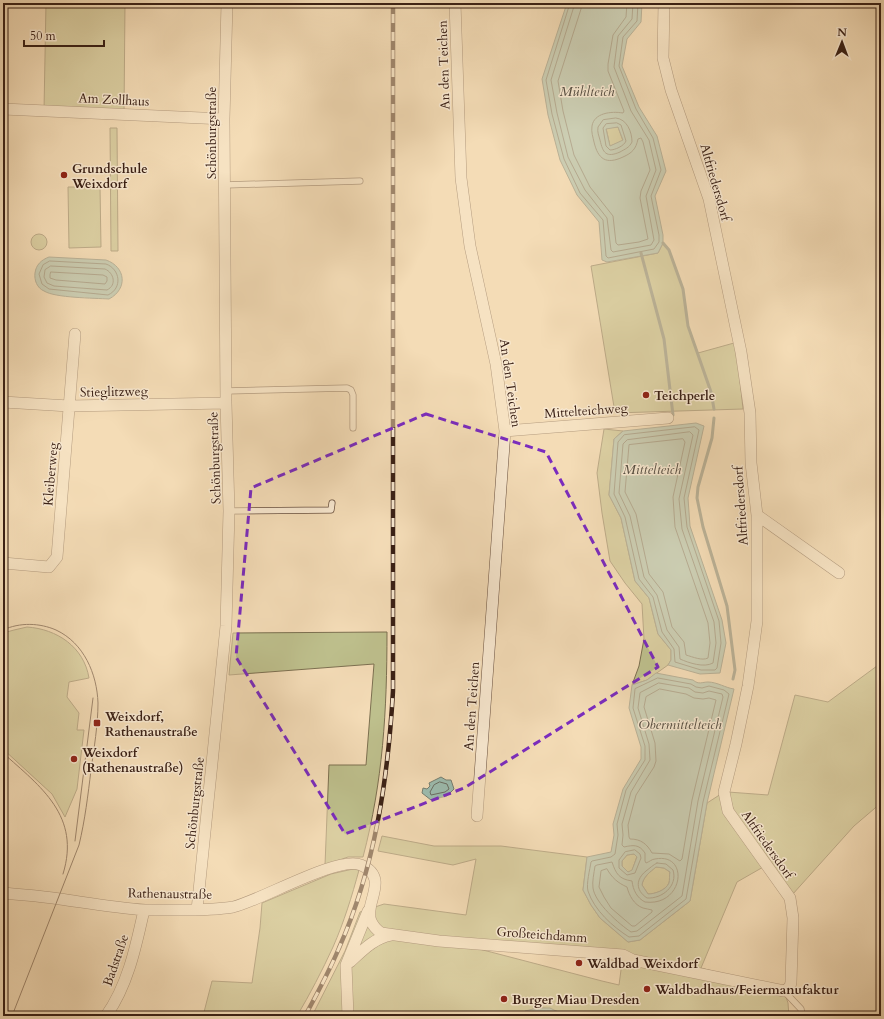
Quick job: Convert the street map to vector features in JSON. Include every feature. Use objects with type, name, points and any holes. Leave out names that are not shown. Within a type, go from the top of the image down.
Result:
[{"type":"street","name":"Schönburgstraße","points":[[197,910],[226,626],[229,511],[226,403],[224,118],[227,3]]},
{"type":"street","name":"An den Teichen","points":[[454,3],[461,178],[470,246],[496,364],[505,431],[477,816]]},
{"type":"street","name":"Altfriedersdorf","points":[[664,3],[663,58],[671,90],[709,199],[741,352],[750,413],[751,463],[757,515],[757,620],[748,686],[724,792],[728,811],[790,898],[793,918],[791,982],[790,987],[784,991]]},
{"type":"street","name":"Am Zollhaus","points":[[3,109],[224,118]]},
{"type":"street","name":"Kleiberweg","points":[[3,563],[50,567],[58,557],[75,334]]},
{"type":"street","name":"Stieglitzweg","points":[[3,402],[70,406],[226,403]]},
{"type":"street","name":"Mittelteichweg","points":[[505,431],[668,418]]},
{"type":"street","points":[[757,515],[839,573]]},
{"type":"street","name":"Rathenaustraße","points":[[3,893],[59,898],[144,910],[197,910],[233,906],[324,870],[347,863],[353,863]]},
{"type":"street","name":"Großteichdamm","points":[[353,863],[367,868],[374,877],[375,888],[371,901],[370,920],[375,928],[381,933],[439,941],[624,955],[633,960],[784,991]]},
{"type":"street","points":[[348,1016],[346,965],[361,930],[371,901]]},
{"type":"street","name":"Badstraße","points":[[106,1016],[114,1004],[135,952],[144,910]]},
{"type":"street","points":[[346,965],[373,941],[384,936],[394,935]]},
{"type":"lane","points":[[224,185],[360,181]]},
{"type":"lane","points":[[226,391],[347,388],[351,390],[353,395],[353,428]]},
{"type":"lane","points":[[229,511],[332,510],[332,503]]},
{"type":"lane","points":[[784,991],[801,1009],[802,1016]]},
{"type":"highlighted area","points":[[426,414],[546,452],[658,667],[464,788],[345,834],[236,657],[251,488]]},
{"type":"green space","points":[[46,3],[125,3],[124,114],[44,110]]},
{"type":"green space","points":[[618,127],[623,141],[610,146],[606,128]]},
{"type":"green space","points":[[110,128],[117,128],[118,251],[111,251]]},
{"type":"green space","points":[[68,187],[100,187],[101,247],[69,248]]},
{"type":"green space","points":[[36,234],[42,234],[47,239],[45,248],[42,250],[36,250],[31,245],[31,239]]},
{"type":"green space","points":[[663,243],[669,250],[683,289],[688,326],[698,353],[734,343],[737,351],[743,409],[615,413],[591,266],[658,253]]},
{"type":"green space","points":[[604,429],[623,431],[614,439],[609,495],[621,518],[635,581],[649,598],[658,634],[671,650],[671,660],[668,665],[647,680],[632,685],[639,666],[644,639],[642,604],[610,561],[597,473]]},
{"type":"green space","points":[[27,627],[49,631],[67,642],[81,657],[89,678],[69,682],[67,697],[79,713],[77,730],[84,730],[77,789],[65,817],[52,794],[3,749],[3,633]]},
{"type":"green space","points":[[387,632],[385,718],[375,801],[363,857],[348,857],[325,865],[329,765],[366,765],[374,664],[229,675],[233,633]]},
{"type":"green space","points":[[881,663],[881,803],[854,826],[792,895],[738,824],[728,792],[768,795],[795,695],[828,702]]},
{"type":"green space","points":[[721,794],[765,866],[737,882],[701,968],[784,991],[788,1003],[789,1016],[566,1016],[549,1009],[537,1008],[525,1012],[520,1016],[349,1016],[349,965],[394,935],[345,965],[346,1016],[312,1016],[345,951],[360,912],[384,904],[466,915],[476,859],[453,865],[378,851],[382,836],[434,846],[501,846],[587,857],[583,890],[600,918],[628,942],[640,940],[690,901],[707,803]],"holes":[[[460,944],[623,955],[619,985]]]},
{"type":"green space","points":[[634,854],[637,856],[632,871],[628,872],[622,866],[622,861],[627,855]]},
{"type":"green space","points":[[656,867],[664,868],[670,872],[669,883],[660,892],[648,894],[642,885],[647,875]]},
{"type":"green space","points":[[353,869],[359,870],[341,928],[325,965],[297,1016],[203,1016],[212,981],[252,983],[262,903],[331,874]]},
{"type":"water","name":"Mühlteich","points":[[567,3],[642,3],[641,22],[627,39],[622,66],[639,107],[657,136],[666,171],[655,196],[663,235],[663,243],[658,253],[607,262],[602,260],[599,222],[577,195],[560,160],[548,115],[542,79]],"holes":[[[618,127],[623,140],[610,146],[606,129]]]},
{"type":"water","points":[[49,257],[106,260],[113,263],[118,268],[121,273],[122,284],[115,295],[109,299],[65,296],[49,293],[44,291],[36,284],[35,273],[39,263]]},
{"type":"water","name":"Mittelteich","points":[[696,423],[704,426],[688,498],[690,526],[722,620],[726,643],[720,673],[700,674],[668,665],[671,660],[671,650],[658,634],[649,598],[635,581],[621,518],[609,495],[614,439],[623,431]]},
{"type":"water","name":"Obermittelteich","points":[[656,673],[693,680],[699,683],[711,682],[734,689],[707,803],[690,901],[640,940],[628,942],[600,918],[583,890],[587,857],[611,852],[614,835],[613,824],[623,789],[641,759],[641,747],[629,708],[632,685],[647,680]],"holes":[[[634,854],[637,857],[632,870],[628,872],[622,866],[622,861],[627,855]],[[656,867],[664,868],[670,872],[669,883],[660,891],[648,894],[642,885],[647,875]]]},
{"type":"water","points":[[441,777],[446,780],[451,780],[454,789],[447,796],[431,800],[422,793],[423,788],[427,789],[430,786],[429,783]]},
{"type":"water","points":[[538,1008],[550,1008],[566,1016],[520,1016],[525,1011]]},
{"type":"waterway","points":[[663,243],[669,250],[683,289],[688,326],[711,392],[714,409]]},
{"type":"waterway","points":[[641,253],[664,339],[673,415]]},
{"type":"waterway","points":[[714,418],[712,438],[698,487],[697,498],[703,527],[727,606],[735,670],[733,679]]},
{"type":"tram line","points":[[3,630],[10,627],[30,624],[50,628],[66,636],[74,643],[87,660],[95,681],[98,703],[97,728],[79,845],[12,1016]]},
{"type":"tram line","points":[[75,841],[93,698]]},
{"type":"tram line","points":[[3,753],[43,791],[54,804],[62,819],[67,835],[67,854],[63,874]]},
{"type":"railway","points":[[305,1016],[335,957],[362,886],[378,822],[388,757],[391,724],[393,691],[393,3]]},
{"type":"place","name":"Grundschule Weixdorf","points":[[64,175]]},
{"type":"place","name":"Teichperle","points":[[646,395]]},
{"type":"place","name":"Weixdorf, Rathenaustraße","points":[[97,723]]},
{"type":"place","name":"Weixdorf (Rathenaustraße)","points":[[74,759]]},
{"type":"place","name":"Waldbad Weixdorf","points":[[579,963]]},
{"type":"place","name":"Waldbadhaus/Feiermanufaktur","points":[[647,989]]},
{"type":"place","name":"Burger Miau Dresden","points":[[504,999]]}]
